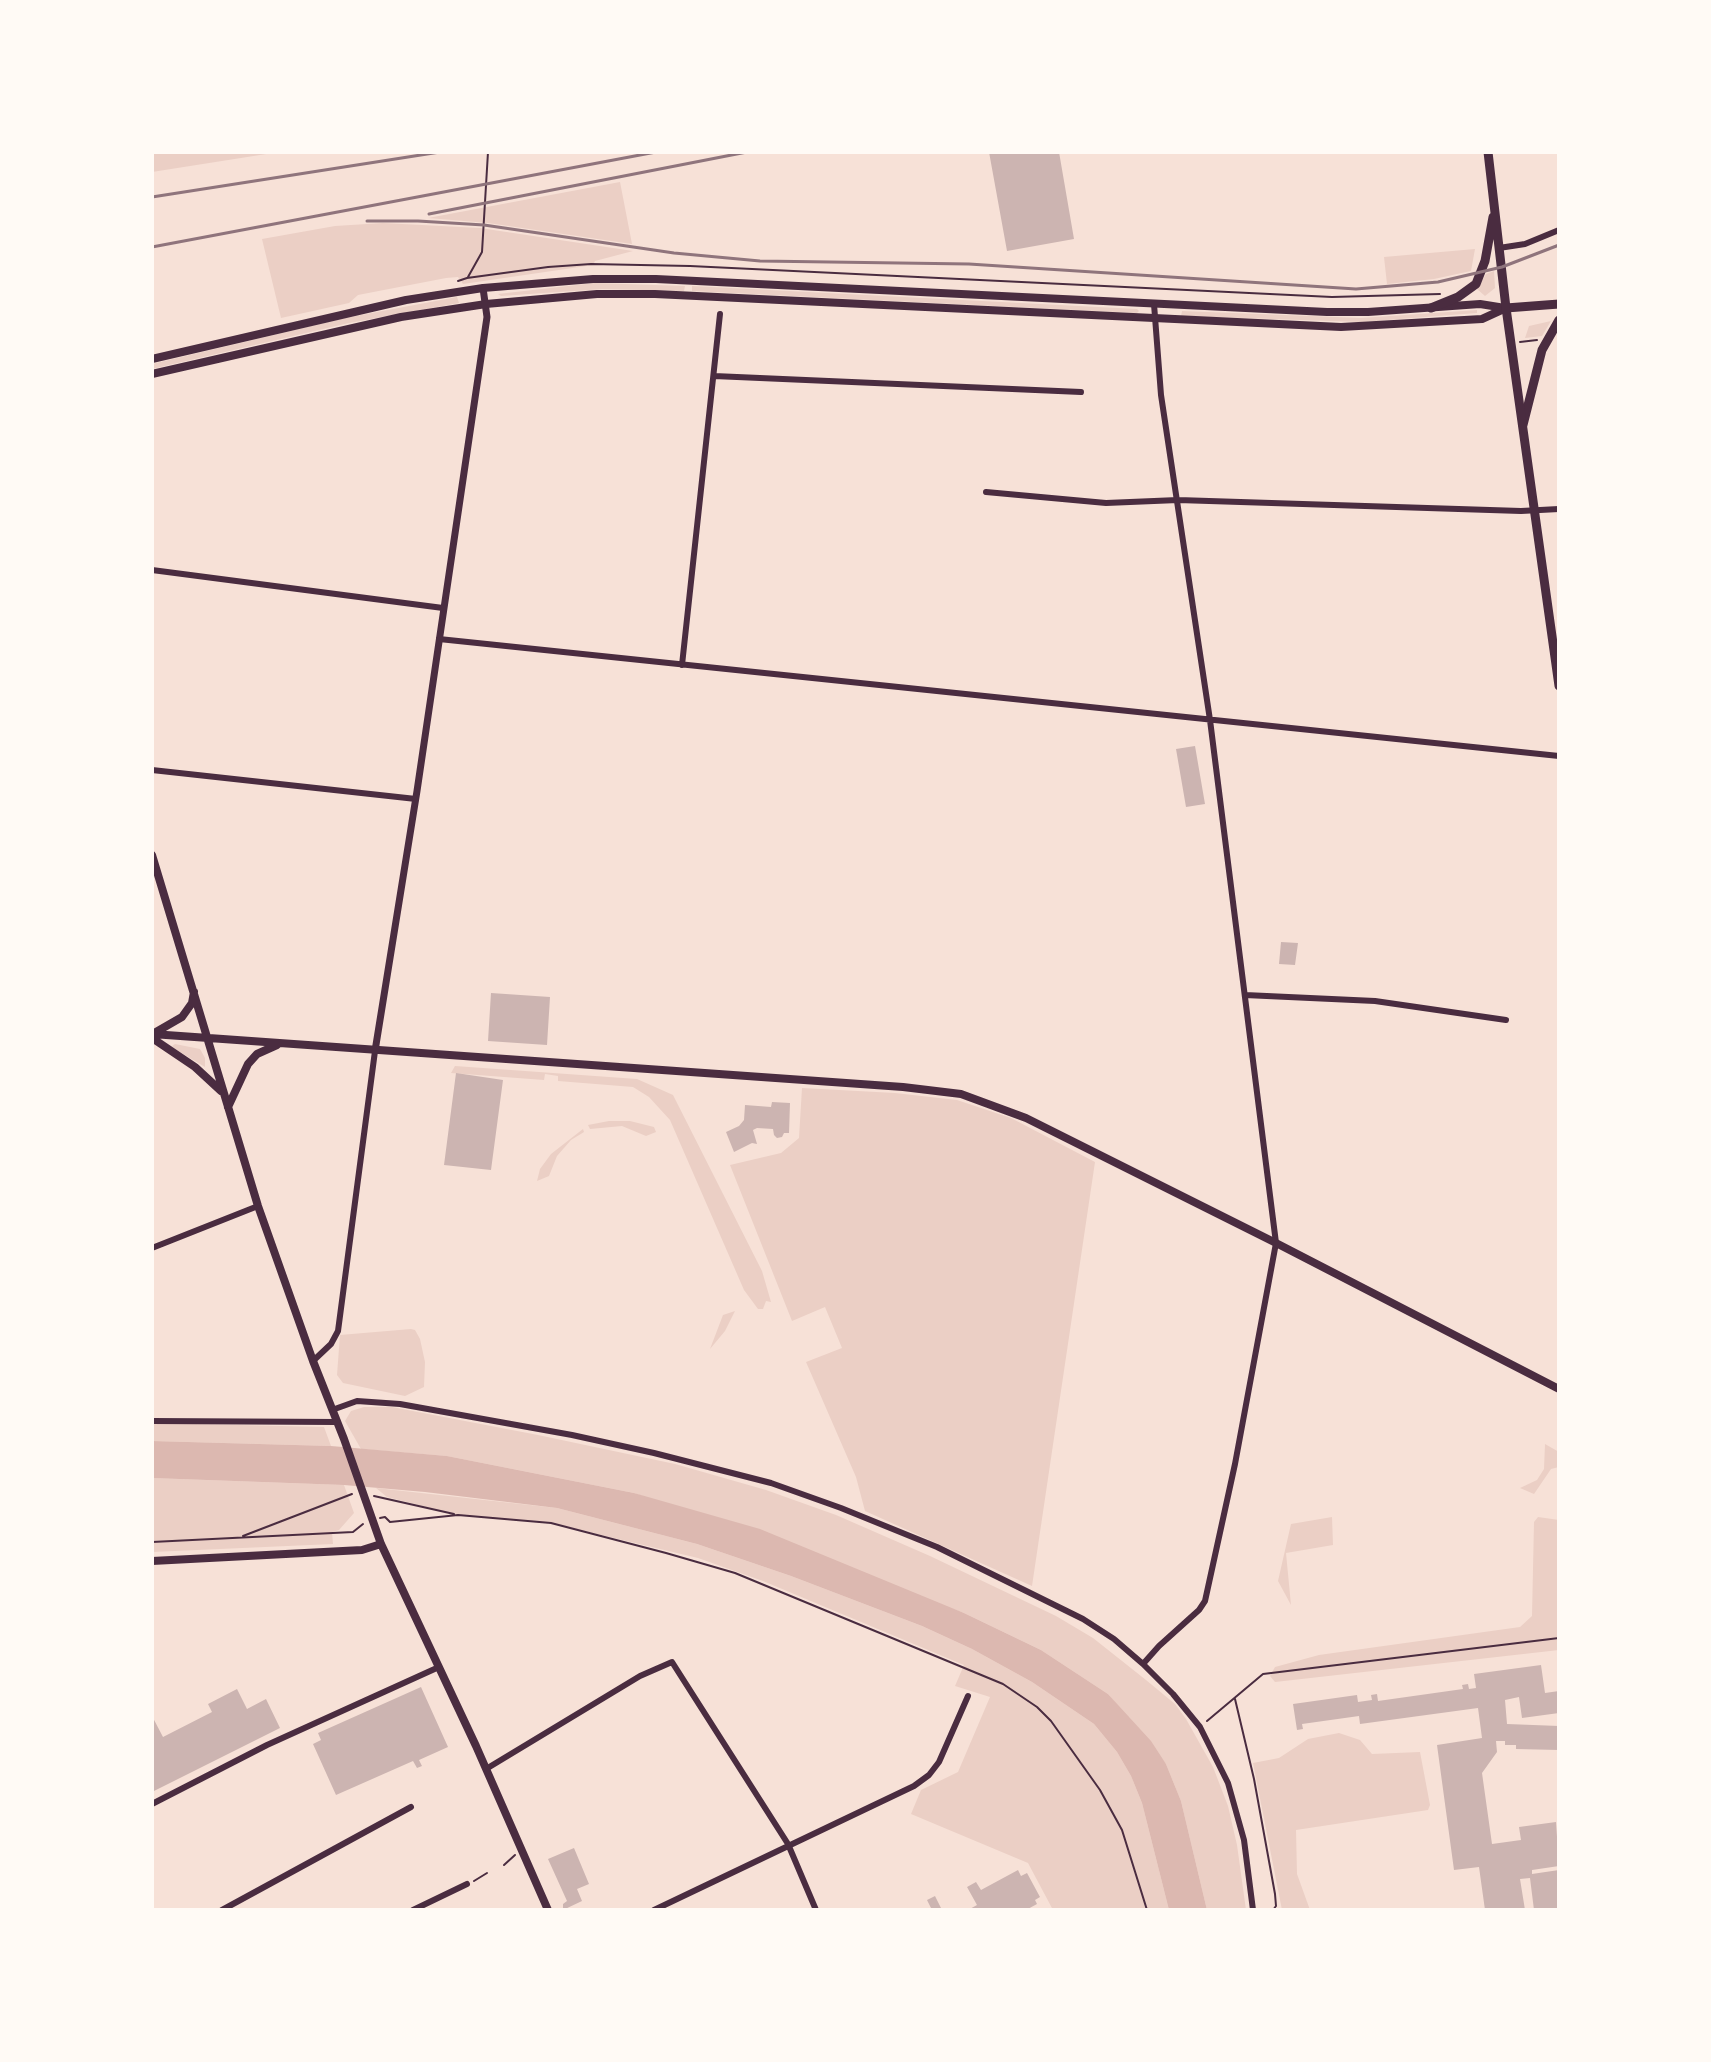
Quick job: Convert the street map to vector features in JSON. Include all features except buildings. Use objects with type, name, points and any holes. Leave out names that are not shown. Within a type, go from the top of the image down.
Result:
[{"type":"main road","points":[[1488,152],[1506,308],[1559,686]]},
{"type":"main road","points":[[1431,308],[1458,297],[1476,284],[1485,261],[1494,209]]},
{"type":"main road","points":[[152,359],[370,307],[483,288],[570,280],[628,278],[1327,312],[1480,304],[1506,308],[1559,304]]},
{"type":"main road","points":[[152,374],[349,327],[486,304],[561,296],[624,293],[1341,327],[1482,319],[1506,308]]},
{"type":"main road","points":[[1523,426],[1536,368],[1547,339],[1559,320]]},
{"type":"main road","points":[[152,855],[258,1206],[381,1544],[548,1910]]},
{"type":"main road","points":[[152,1035],[182,1017],[192,1003],[194,987]]},
{"type":"main road","points":[[152,1035],[903,1087],[961,1094],[1026,1118],[1559,1389]]},
{"type":"main road","points":[[152,1035],[195,1067],[224,1094]]},
{"type":"main road","points":[[228,1107],[248,1064],[265,1048],[280,1044]]},
{"type":"main road","points":[[152,1561],[349,1551],[381,1544]]},
{"type":"street","points":[[1499,248],[1525,244],[1559,230]]},
{"type":"street","points":[[313,1361],[331,1344],[338,1331],[375,1051],[416,799],[487,317],[483,288]]},
{"type":"street","points":[[1143,1664],[1205,1601],[1235,1464],[1276,1243],[1210,720],[1161,395],[1154,304]]},
{"type":"street","points":[[682,665],[720,314]]},
{"type":"street","points":[[714,376],[1081,392]]},
{"type":"street","points":[[986,492],[1106,503],[1178,500],[1535,511],[1559,509]]},
{"type":"street","points":[[152,570],[443,608]]},
{"type":"street","points":[[439,639],[1559,756]]},
{"type":"street","points":[[152,770],[416,799]]},
{"type":"street","points":[[1245,995],[1375,1001],[1506,1020]]},
{"type":"street","points":[[152,1248],[258,1206]]},
{"type":"street","points":[[332,1410],[357,1401],[400,1404],[572,1435],[771,1483],[937,1547],[1083,1619],[1114,1639],[1143,1664],[1200,1727],[1228,1783],[1244,1840],[1253,1910]]},
{"type":"street","points":[[152,1421],[337,1422]]},
{"type":"street","points":[[486,1769],[640,1676],[672,1662],[788,1844],[816,1910]]},
{"type":"street","points":[[152,1804],[306,1727],[439,1667]]},
{"type":"street","points":[[654,1910],[914,1786],[929,1775],[948,1745],[968,1696]]},
{"type":"street","points":[[222,1910],[411,1807]]},
{"type":"street","points":[[413,1910],[467,1884]]},
{"type":"path","points":[[467,278],[482,252],[488,152]]},
{"type":"path","points":[[458,280],[591,264],[690,266],[1332,297],[1451,293]]},
{"type":"path","points":[[1512,342],[1547,339]]},
{"type":"path","points":[[242,1537],[346,1494]]},
{"type":"path","points":[[387,1497],[458,1515],[551,1523],[735,1573],[1003,1684],[1037,1707],[1064,1737],[1100,1790],[1122,1830],[1147,1910]]},
{"type":"path","points":[[152,1542],[353,1532],[358,1526],[385,1517],[390,1522],[458,1515]]},
{"type":"path","points":[[1200,1727],[1263,1674],[1559,1638]]},
{"type":"path","points":[[1235,1698],[1272,1879],[1276,1906],[1273,1910]]},
{"type":"path","points":[[504,1865],[520,1847]]},
{"type":"path","points":[[467,1884],[487,1873]]},
{"type":"shaded area","points":[[152,152],[279,152],[152,172]]},
{"type":"shaded area","points":[[620,182],[632,244],[488,223],[428,218]]},
{"type":"shaded area","points":[[383,223],[480,228],[633,251],[595,261],[593,265],[463,284],[458,277],[446,278],[358,295],[349,303],[281,318],[262,239],[335,226]]},
{"type":"shaded area","points":[[1475,249],[1471,271],[1387,284],[1384,257]]},
{"type":"shaded area","points":[[1494,271],[1495,288],[1485,296],[1477,289],[1486,274]]},
{"type":"shaded area","points":[[594,283],[685,286],[684,291],[602,289],[498,294]]},
{"type":"shaded area","points":[[692,286],[1137,309],[1139,311],[692,291]]},
{"type":"shaded area","points":[[457,297],[459,303],[349,323],[152,369],[152,364],[345,318]]},
{"type":"shaded area","points":[[1477,310],[1477,313],[1361,322],[1181,316],[1182,311],[1361,318]]},
{"type":"shaded area","points":[[1551,321],[1542,336],[1525,338],[1529,326]]},
{"type":"shaded area","points":[[172,1046],[200,1049],[205,1058],[205,1067],[175,1049]]},
{"type":"shaded area","points":[[455,1066],[637,1079],[673,1095],[762,1271],[771,1302],[766,1301],[763,1309],[758,1309],[744,1290],[670,1120],[649,1097],[633,1087],[558,1081],[558,1076],[545,1074],[544,1080],[451,1073]]},
{"type":"shaded area","points":[[802,1088],[957,1100],[1011,1118],[1095,1162],[1032,1586],[865,1511],[856,1477],[806,1362],[842,1348],[825,1307],[792,1321],[730,1165],[781,1153],[799,1138]]},
{"type":"shaded area","points":[[630,1121],[654,1127],[656,1132],[646,1136],[622,1126],[590,1129],[588,1125]]},
{"type":"shaded area","points":[[583,1129],[584,1132],[571,1140],[557,1156],[549,1176],[537,1181],[540,1169],[551,1154]]},
{"type":"shaded area","points":[[735,1311],[725,1331],[710,1349],[723,1315]]},
{"type":"shaded area","points":[[411,1329],[420,1339],[425,1362],[424,1387],[405,1396],[343,1383],[337,1375],[340,1335]]},
{"type":"shaded area","points":[[364,1407],[392,1407],[538,1435],[675,1464],[766,1490],[836,1515],[1056,1616],[1093,1638],[1175,1704],[1186,1719],[1213,1767],[1228,1806],[1246,1910],[1207,1910],[1181,1801],[1166,1764],[1108,1694],[1041,1650],[964,1613],[634,1493],[447,1456],[361,1449],[345,1421],[351,1411]]},
{"type":"shaded area","points":[[152,1423],[324,1427],[331,1446],[152,1441]]},
{"type":"shaded area","points":[[152,1441],[331,1446],[447,1456],[634,1493],[760,1529],[964,1613],[1041,1650],[1108,1694],[1151,1741],[1166,1764],[1181,1801],[1207,1910],[1169,1910],[1142,1803],[1117,1752],[1094,1724],[1032,1682],[922,1626],[697,1544],[557,1508],[344,1485],[152,1478]]},
{"type":"shaded area","points":[[1545,1444],[1559,1452],[1559,1467],[1551,1469],[1534,1494],[1520,1488],[1537,1480],[1544,1469]]},
{"type":"shaded area","points":[[152,1478],[344,1485],[354,1513],[339,1530],[332,1532],[333,1544],[152,1552]]},
{"type":"shaded area","points":[[376,1488],[557,1508],[697,1544],[922,1626],[972,1649],[1032,1682],[1094,1724],[1117,1752],[1142,1803],[1169,1910],[1053,1910],[1028,1863],[911,1814],[921,1790],[958,1772],[990,1697],[955,1686],[964,1665],[763,1581],[698,1558],[551,1523],[458,1515],[387,1497]]},
{"type":"shaded area","points":[[1332,1517],[1333,1545],[1286,1553],[1291,1605],[1278,1581],[1291,1524]]},
{"type":"shaded area","points":[[1538,1517],[1559,1520],[1559,1650],[1275,1682],[1270,1676],[1275,1667],[1319,1655],[1520,1627],[1532,1616],[1534,1522]]},
{"type":"shaded area","points":[[1339,1733],[1360,1740],[1372,1754],[1420,1752],[1430,1805],[1428,1810],[1296,1830],[1297,1874],[1310,1910],[1282,1910],[1253,1763],[1279,1758],[1308,1739]]},
{"type":"railway","points":[[152,197],[440,152]]},
{"type":"railway","points":[[152,247],[656,152]]},
{"type":"railway","points":[[429,214],[747,152]]},
{"type":"railway","points":[[367,221],[484,225],[674,253],[760,261],[969,264],[1356,289],[1438,282],[1502,267],[1559,245]]}]
